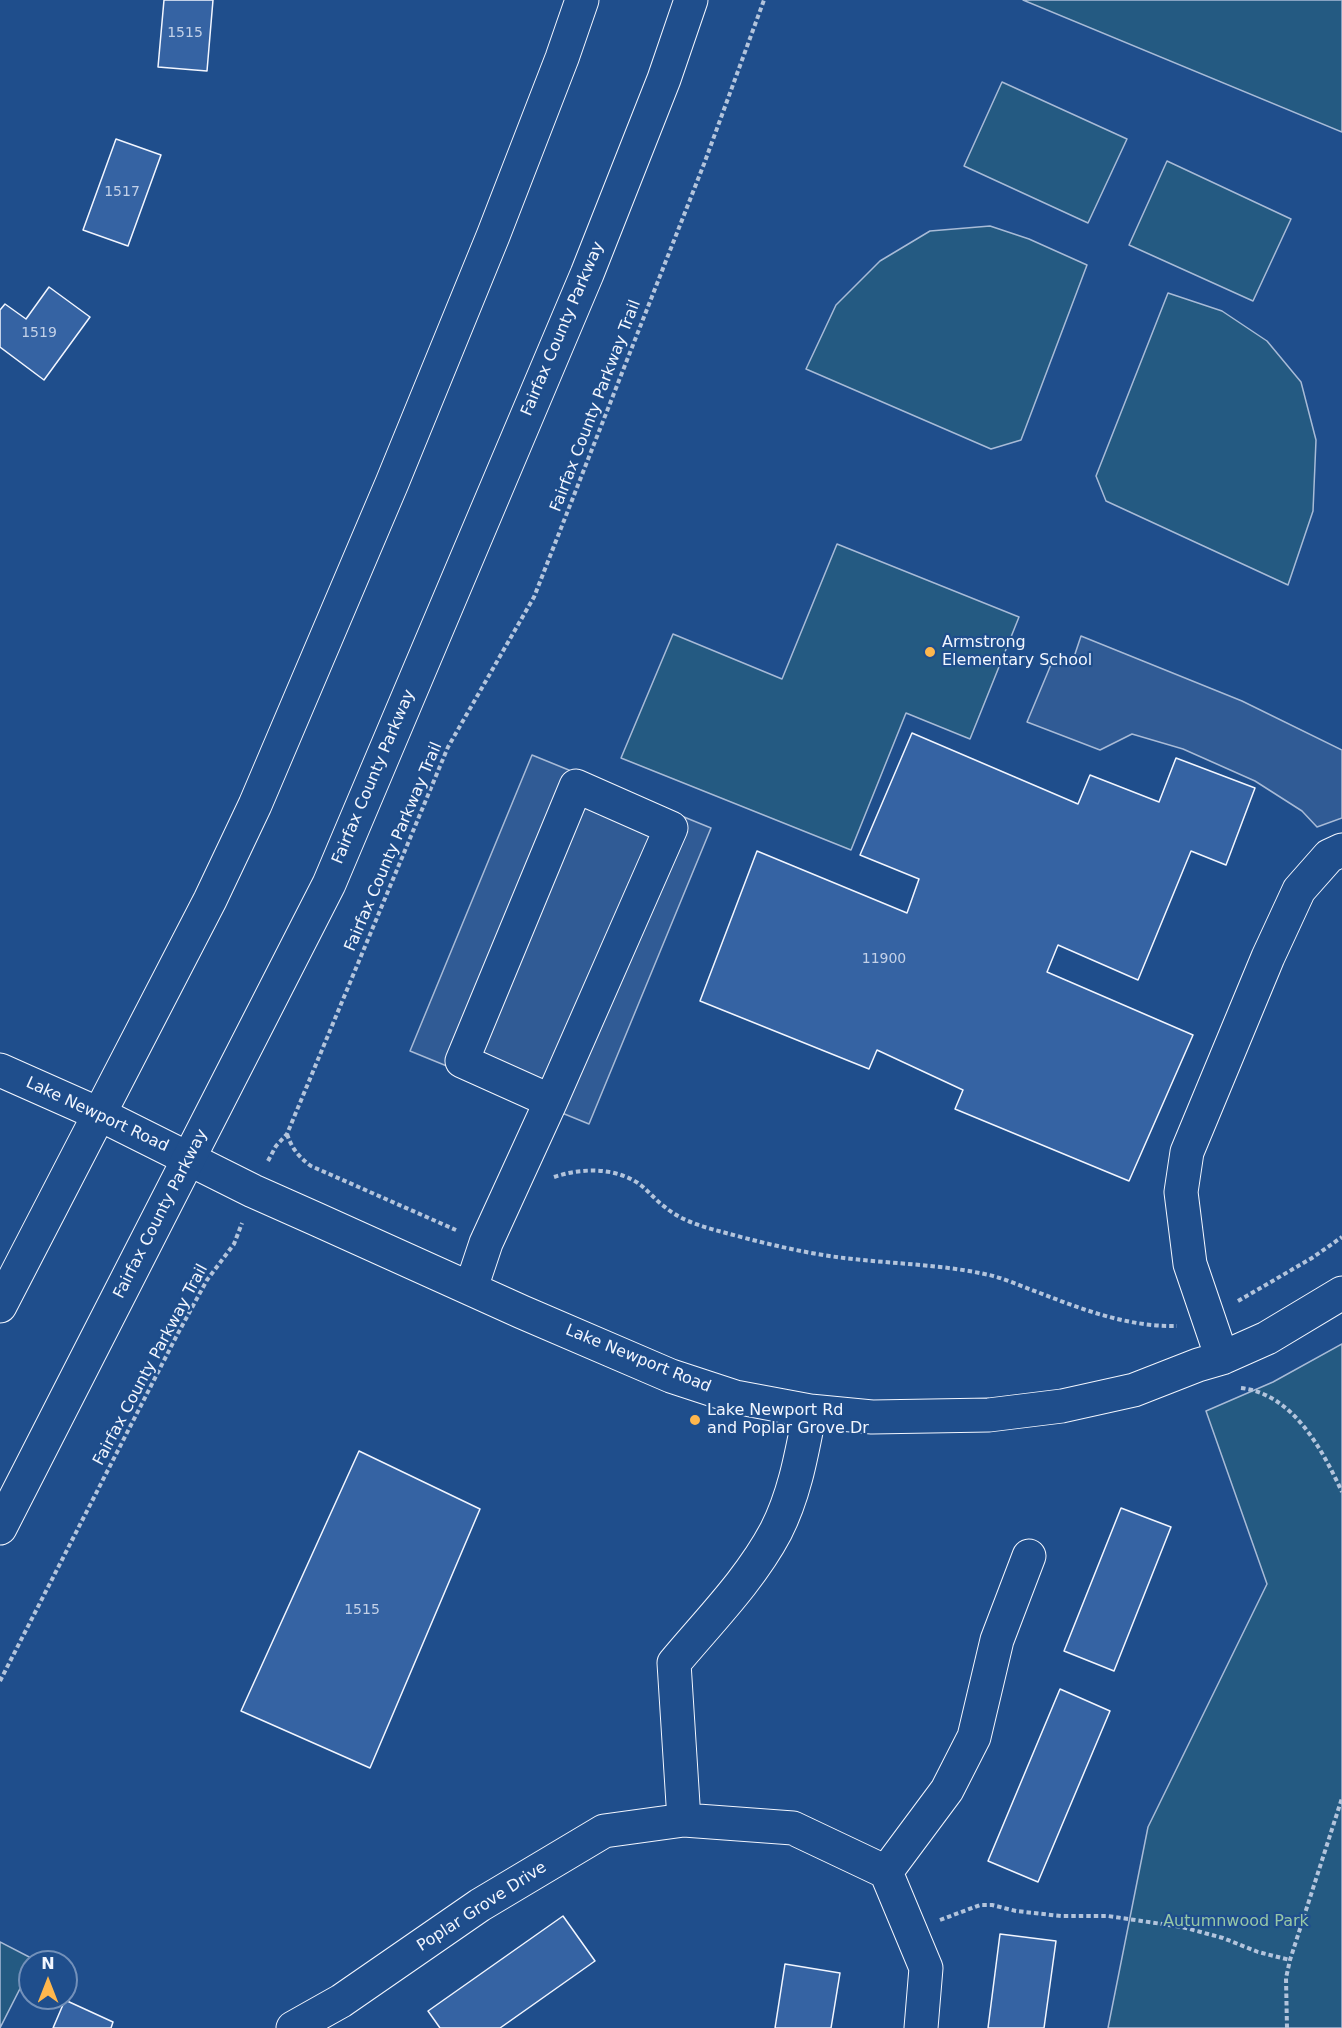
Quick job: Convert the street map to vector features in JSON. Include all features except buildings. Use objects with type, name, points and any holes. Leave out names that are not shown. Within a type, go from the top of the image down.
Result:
[{"type":"main road","points":[[0,1306],[210,900],[255,805],[485,257],[582,0]]},
{"type":"main road","name":"Fairfax County Parkway","points":[[0,1528],[329,884],[587,274],[660,90],[691,0]]},
{"type":"main road","points":[[471,1288],[486,1243],[550,1101],[670,828],[576,786],[462,1061],[550,1101]]},
{"type":"main road","points":[[1229,1372],[1190,1264],[1180,1192],[1187,1152],[1268,957],[1299,890],[1329,856],[1342,850]]},
{"type":"main road","name":"Lake Newport Road","points":[[0,1070],[99,1114],[253,1191],[671,1376],[735,1397],[810,1411],[872,1417],[989,1415],[1062,1406],[1134,1390],[1198,1365],[1229,1372],[1267,1338],[1342,1293]]},
{"type":"main road","points":[[684,1820],[674,1663],[753,1569],[776,1530],[796,1478],[810,1411]]},
{"type":"main road","points":[[921,2028],[926,1968],[886,1872],[947,1790],[974,1737],[996,1640],[1029,1556]]},
{"type":"main road","name":"Poplar Grove Drive","points":[[293,2028],[341,2001],[480,1905],[604,1832],[684,1820],[793,1828],[886,1872]]},
{"type":"path","name":"Fairfax County Parkway Trail","points":[[0,1681],[201,1290],[234,1244],[253,1191],[276,1146],[287,1134],[448,747],[534,597],[704,164],[764,0]]},
{"type":"path","points":[[287,1134],[291,1146],[299,1157],[311,1166],[486,1243]]},
{"type":"path","points":[[548,1182],[554,1177],[571,1171],[608,1171],[638,1184],[683,1219],[750,1239],[841,1258],[968,1270],[992,1275],[1101,1316],[1175,1327],[1209,1319],[1312,1258],[1342,1237]]},
{"type":"path","points":[[1229,1372],[1279,1403],[1304,1425],[1328,1461],[1342,1492]]},
{"type":"path","points":[[1287,2028],[1286,1978],[1290,1960],[1342,1798]]},
{"type":"path","points":[[911,1931],[980,1905],[992,1905],[1016,1911],[1061,1916],[1108,1916],[1164,1923],[1223,1938],[1258,1952],[1290,1960]]},
{"type":"green space","points":[[1023,0],[1342,0],[1342,132]]},
{"type":"green space","points":[[1002,82],[1127,139],[1088,223],[964,166]]},
{"type":"green space","points":[[1167,161],[1291,219],[1253,301],[1129,245]]},
{"type":"green space","points":[[990,226],[1029,239],[1087,265],[1021,440],[991,449],[806,369],[836,305],[880,261],[930,231]]},
{"type":"green space","points":[[1168,293],[1222,311],[1267,341],[1301,382],[1316,440],[1313,511],[1288,585],[1106,501],[1096,476]]},
{"type":"green space","points":[[837,544],[1019,617],[970,739],[906,713],[851,850],[621,758],[673,634],[782,679]]},
{"type":"green space","name":"Autumnwood Park","points":[[1342,1344],[1342,2028],[1108,2028],[1148,1827],[1267,1584],[1206,1411],[1273,1382]]},
{"type":"green space","points":[[0,1942],[18,1951],[18,1993],[0,2028]]},
{"type":"shaded area","points":[[1081,636],[1242,701],[1342,750],[1342,818],[1317,827],[1302,811],[1255,781],[1183,749],[1132,734],[1100,750],[1027,722],[1055,655],[1073,660]]},
{"type":"shaded area","points":[[532,755],[711,828],[589,1124],[410,1051]]},
{"type":"place","name":"Armstrong Elementary School","points":[[930,652]]},
{"type":"place","name":"Lake Newport Rd and Poplar Grove Dr","points":[[695,1420]]}]
